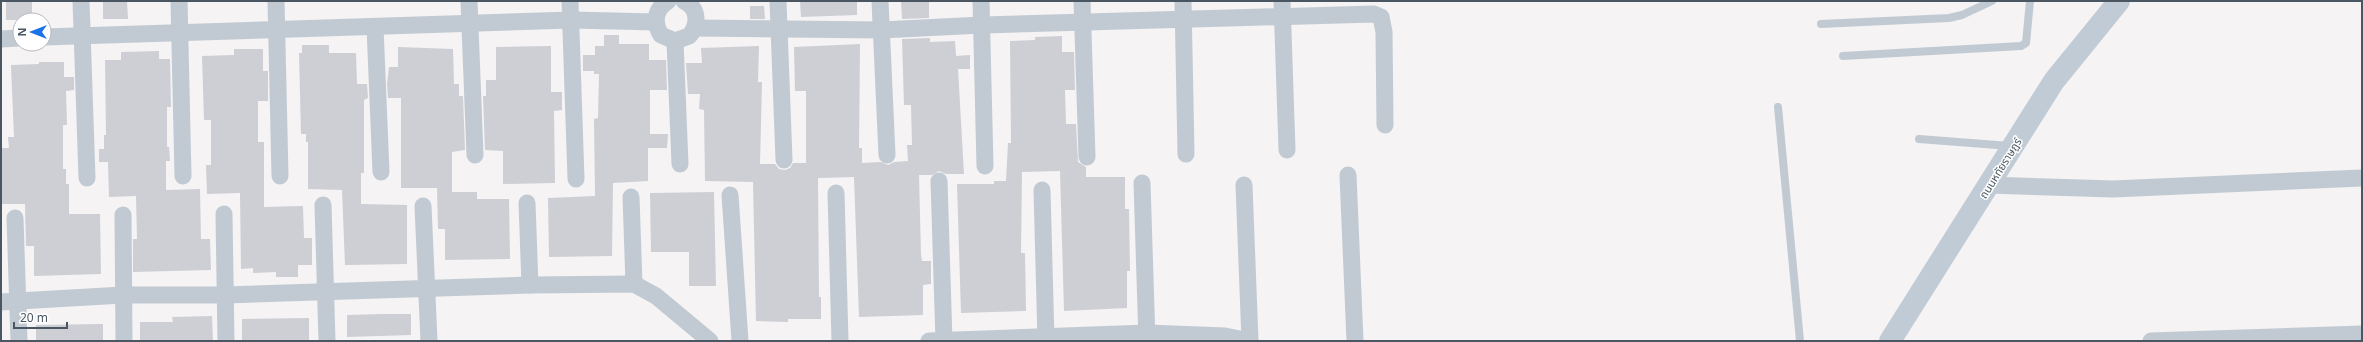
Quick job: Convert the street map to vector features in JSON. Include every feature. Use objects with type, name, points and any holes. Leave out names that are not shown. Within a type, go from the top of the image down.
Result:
[{"type":"main road","name":"ถนนหทัยราษฎร์","points":[[1890,341],[2054,81],[2114,2]]},
{"type":"street","points":[[81,1],[87,178]]},
{"type":"street","points":[[179,1],[184,176]]},
{"type":"street","points":[[276,1],[280,176]]},
{"type":"street","points":[[469,1],[475,155]]},
{"type":"street","points":[[570,1],[576,179]]},
{"type":"street","points":[[668,1],[659,9],[656,22],[661,35],[675,41],[685,39],[695,28],[697,22],[694,11],[684,1]]},
{"type":"street","points":[[778,1],[784,160]]},
{"type":"street","points":[[880,1],[887,155]]},
{"type":"street","points":[[981,1],[985,166]]},
{"type":"street","points":[[1082,1],[1087,157]]},
{"type":"street","points":[[1183,1],[1186,154]]},
{"type":"street","points":[[695,28],[881,30],[982,25],[1183,19],[1282,8],[1374,14],[1381,17],[1384,32],[1385,124]]},
{"type":"street","points":[[1282,8],[1286,150]]},
{"type":"street","points":[[52,37],[180,35],[276,30],[571,20],[656,22]]},
{"type":"street","points":[[375,27],[381,172]]},
{"type":"street","points":[[1,39],[12,38]]},
{"type":"street","points":[[675,41],[680,164]]},
{"type":"street","points":[[1348,175],[1355,341]]},
{"type":"street","points":[[1989,185],[2113,189],[2362,178]]},
{"type":"street","points":[[939,181],[939,341],[1210,335],[1249,341],[1244,185]]},
{"type":"street","points":[[1142,183],[1147,337]]},
{"type":"street","points":[[1042,190],[1046,339]]},
{"type":"street","points":[[836,193],[840,341]]},
{"type":"street","points":[[730,195],[740,341]]},
{"type":"street","points":[[631,197],[634,284]]},
{"type":"street","points":[[528,203],[530,285]]},
{"type":"street","points":[[323,205],[327,341]]},
{"type":"street","points":[[423,206],[429,341]]},
{"type":"street","points":[[224,214],[226,341]]},
{"type":"street","points":[[123,215],[124,341]]},
{"type":"street","points":[[15,218],[9,301],[20,341]]},
{"type":"street","points":[[9,301],[124,295],[326,293],[530,285],[634,284],[656,296],[710,341]]},
{"type":"street","points":[[2151,341],[2362,334]]},
{"type":"lane","points":[[1821,24],[1949,18],[1962,15],[1992,1]]},
{"type":"lane","points":[[1843,56],[2021,46],[2026,43],[2030,1]]},
{"type":"lane","points":[[1778,107],[1800,341]]},
{"type":"lane","points":[[1919,139],[2013,147]]},
{"type":"building","points":[[6,1],[32,1],[32,12],[12,12],[12,20],[6,20]]},
{"type":"building","points":[[103,1],[127,1],[128,19],[103,19]]},
{"type":"building","points":[[800,1],[857,1],[857,15],[801,17]]},
{"type":"building","points":[[901,1],[929,1],[929,18],[902,19]]},
{"type":"building","points":[[750,6],[764,6],[765,19],[750,19]]},
{"type":"building","points":[[604,35],[619,35],[619,44],[649,44],[649,60],[666,60],[667,90],[650,90],[650,134],[668,134],[667,148],[648,148],[648,181],[613,183],[612,256],[549,257],[548,198],[595,196],[594,119],[598,118],[599,74],[594,74],[594,71],[583,71],[583,55],[595,55],[595,46],[604,46]]},
{"type":"building","points":[[1062,36],[1062,52],[1074,52],[1075,90],[1065,90],[1066,124],[1076,124],[1078,162],[1086,167],[1086,177],[1125,177],[1125,209],[1129,209],[1130,271],[1127,271],[1127,308],[1064,311],[1060,171],[1022,172],[1021,253],[1025,253],[1026,311],[961,313],[957,184],[994,184],[994,181],[1006,181],[1008,143],[1011,143],[1010,41],[1035,40],[1035,37]]},
{"type":"building","points":[[930,38],[930,42],[955,41],[956,56],[970,55],[970,69],[958,69],[964,174],[946,174],[939,171],[932,175],[919,175],[921,255],[922,261],[931,261],[931,284],[923,285],[923,315],[859,317],[854,177],[818,178],[819,297],[821,297],[821,319],[788,319],[788,322],[756,321],[753,182],[705,181],[704,110],[699,109],[700,94],[688,94],[686,63],[702,63],[701,48],[759,46],[758,82],[762,82],[760,164],[775,164],[779,169],[785,170],[790,168],[793,163],[806,163],[806,91],[795,91],[794,47],[860,44],[859,148],[862,148],[862,163],[881,162],[888,165],[894,162],[908,161],[907,145],[912,145],[911,105],[904,105],[902,39]]},
{"type":"building","points":[[302,45],[329,45],[329,53],[356,53],[357,84],[367,84],[368,98],[364,100],[364,173],[361,173],[361,204],[407,205],[407,264],[345,265],[342,190],[308,189],[308,142],[306,142],[306,134],[301,134],[299,53],[302,53]]},
{"type":"building","points":[[551,46],[551,92],[562,92],[562,110],[554,111],[555,183],[503,184],[503,151],[485,150],[483,96],[486,96],[486,80],[496,80],[496,47]]},
{"type":"building","points":[[398,47],[453,49],[454,84],[459,84],[459,96],[463,96],[465,150],[452,152],[452,192],[477,192],[477,199],[509,199],[510,259],[445,260],[445,229],[438,229],[437,188],[401,188],[401,98],[388,98],[387,84],[389,67],[398,67]]},
{"type":"building","points":[[234,49],[263,49],[263,71],[268,71],[268,101],[258,101],[258,142],[264,142],[264,207],[303,206],[304,238],[312,238],[312,265],[298,265],[298,277],[276,277],[276,272],[253,273],[253,268],[241,269],[240,193],[207,194],[206,165],[211,165],[211,120],[204,120],[202,56],[234,55]]},
{"type":"building","points":[[159,51],[159,59],[170,59],[171,107],[167,107],[167,147],[169,147],[170,161],[166,161],[166,190],[200,189],[201,239],[210,239],[211,270],[133,272],[133,239],[137,239],[136,196],[109,197],[108,162],[99,162],[99,149],[104,149],[104,135],[106,135],[105,60],[121,60],[121,52]]},
{"type":"building","points":[[39,62],[64,62],[64,77],[74,77],[74,90],[66,91],[67,125],[63,125],[63,169],[66,169],[66,184],[69,184],[69,214],[100,214],[101,274],[34,276],[34,246],[26,246],[25,204],[1,204],[1,148],[9,148],[8,137],[14,137],[11,65],[39,64]]},
{"type":"building","points":[[714,192],[716,286],[689,286],[689,252],[651,252],[650,193]]},
{"type":"building","points":[[411,314],[411,335],[347,337],[347,315]]},
{"type":"building","points":[[212,316],[213,341],[140,341],[140,322],[173,322],[172,317]]},
{"type":"building","points":[[309,318],[309,340],[242,341],[242,319]]},
{"type":"building","points":[[103,324],[103,341],[36,341],[36,325]]}]
